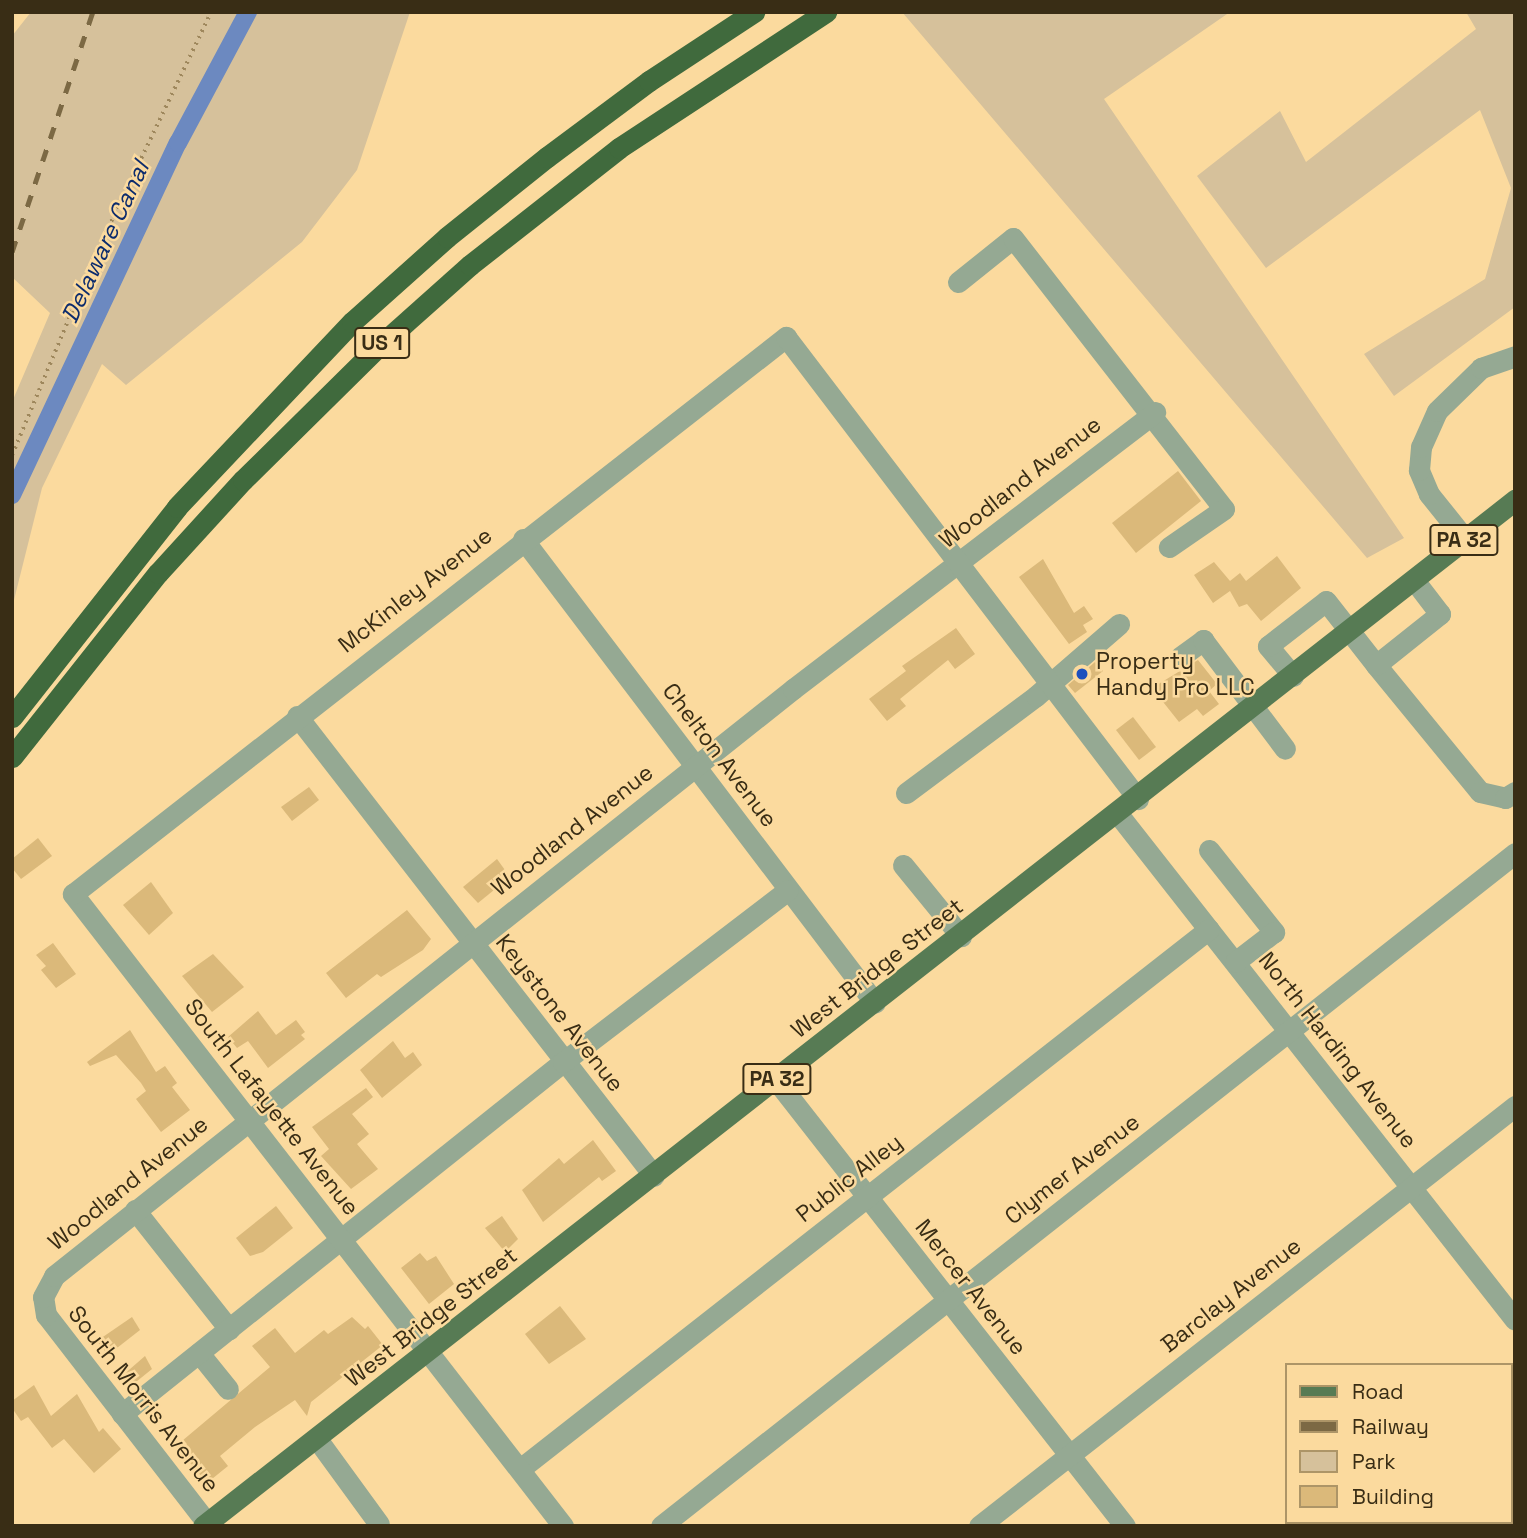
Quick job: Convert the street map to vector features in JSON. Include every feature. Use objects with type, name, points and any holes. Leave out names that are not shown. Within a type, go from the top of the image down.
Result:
[{"type":"highway","name":"US 1","points":[[12,717],[186,498],[352,322],[537,165],[649,81],[754,12]]},
{"type":"highway","name":"US 1","points":[[12,757],[158,573],[243,480],[378,347],[470,265],[619,148],[826,12]]},
{"type":"main road","name":"West Bridge Street","points":[[205,1524],[430,1352],[1138,799],[1515,500]]},
{"type":"street","points":[[958,282],[1013,238],[1153,413],[1224,509],[1170,547]]},
{"type":"street","name":"McKinley Avenue","points":[[73,894],[523,539],[786,337],[958,564]]},
{"type":"street","points":[[1465,539],[1429,494],[1419,470],[1421,447],[1437,411],[1481,368],[1515,356]]},
{"type":"street","name":"Woodland Avenue","points":[[43,1307],[46,1285],[54,1276],[135,1210],[697,765],[1153,413]]},
{"type":"street","name":"Chelton Avenue","points":[[523,539],[875,1003]]},
{"type":"street","points":[[958,564],[1138,799]]},
{"type":"street","points":[[1376,665],[1440,614],[1413,580]]},
{"type":"street","points":[[1293,676],[1268,646],[1326,601],[1480,792],[1505,799],[1515,792]]},
{"type":"street","points":[[906,793],[1036,696],[1049,680],[1119,624]]},
{"type":"street","points":[[1180,657],[1203,640],[1285,749]]},
{"type":"street","name":"Keystone Avenue","points":[[297,716],[654,1176]]},
{"type":"street","name":"North Harding Avenue","points":[[1118,814],[1515,1320]]},
{"type":"street","points":[[1209,850],[1274,932],[1235,961]]},
{"type":"street","name":"Clymer Avenue","points":[[661,1526],[1515,853]]},
{"type":"street","points":[[903,865],[961,936]]},
{"type":"street","points":[[122,1414],[563,1062],[788,890]]},
{"type":"street","name":"South Lafayette Avenue","points":[[73,894],[563,1526]]},
{"type":"street","name":"Public Alley","points":[[520,1469],[1209,929]]},
{"type":"street","name":"Mercer Avenue","points":[[776,1080],[1125,1526]]},
{"type":"street","name":"Barclay Avenue","points":[[979,1526],[1515,1106]]},
{"type":"street","points":[[135,1210],[229,1329]]},
{"type":"street","name":"South Morris Avenue","points":[[43,1307],[205,1524]]},
{"type":"street","points":[[199,1353],[229,1389]]},
{"type":"street","points":[[317,1438],[379,1524]]},
{"type":"path","points":[[12,455],[96,253],[211,12]]},
{"type":"green space","points":[[31,12],[410,12],[357,170],[302,242],[126,385],[102,364],[42,488],[12,608],[12,402],[50,313],[12,277],[12,36]]},
{"type":"green space","points":[[902,12],[1230,12],[1104,99],[1404,538],[1367,558]]},
{"type":"green space","points":[[1466,12],[1515,12],[1515,307],[1394,396],[1364,354],[1485,279],[1511,188],[1480,110],[1266,268],[1197,176],[1280,111],[1306,162],[1476,29]]},
{"type":"building","points":[[1178,471],[1201,501],[1136,553],[1112,523]]},
{"type":"building","points":[[1277,556],[1301,588],[1261,621],[1247,604],[1239,607],[1230,591],[1213,603],[1194,575],[1214,562],[1230,581],[1240,573],[1246,581]]},
{"type":"building","points":[[1043,559],[1074,613],[1084,606],[1093,619],[1083,625],[1087,632],[1069,644],[1019,577]]},
{"type":"building","points":[[956,628],[975,654],[955,669],[948,660],[900,699],[906,706],[887,721],[869,699],[906,671],[902,666]]},
{"type":"building","points":[[1198,660],[1217,684],[1209,691],[1219,704],[1203,716],[1197,709],[1179,722],[1152,688]]},
{"type":"building","points":[[1095,662],[1103,671],[1075,693],[1068,685]]},
{"type":"building","points":[[1133,717],[1156,747],[1139,760],[1116,730]]},
{"type":"building","points":[[309,787],[319,800],[292,821],[281,807]]},
{"type":"building","points":[[38,838],[52,856],[21,879],[12,868],[12,859]]},
{"type":"building","points":[[497,859],[510,877],[478,903],[463,887]]},
{"type":"building","points":[[151,882],[173,913],[149,935],[123,905]]},
{"type":"building","points":[[407,910],[431,939],[423,950],[381,977],[377,974],[346,998],[326,973]]},
{"type":"building","points":[[53,943],[76,974],[56,988],[41,970],[46,966],[36,955]]},
{"type":"building","points":[[213,954],[244,987],[212,1012],[182,976]]},
{"type":"building","points":[[258,1011],[276,1035],[296,1020],[305,1032],[301,1035],[305,1039],[268,1068],[248,1041],[237,1048],[228,1037]]},
{"type":"building","points":[[130,1030],[156,1072],[165,1066],[177,1083],[172,1087],[190,1110],[161,1132],[136,1099],[146,1091],[116,1055],[90,1066],[87,1062]]},
{"type":"building","points":[[393,1041],[405,1058],[413,1052],[422,1065],[382,1098],[360,1070]]},
{"type":"building","points":[[366,1088],[373,1097],[352,1114],[369,1134],[357,1144],[378,1169],[351,1189],[321,1156],[329,1149],[312,1127]]},
{"type":"building","points":[[593,1140],[616,1171],[602,1181],[599,1177],[543,1222],[522,1190],[559,1158],[564,1164]]},
{"type":"building","points":[[276,1206],[293,1228],[263,1252],[250,1256],[236,1238]]},
{"type":"building","points":[[502,1216],[518,1239],[505,1252],[485,1228]]},
{"type":"building","points":[[420,1253],[427,1261],[436,1256],[454,1284],[429,1304],[401,1268]]},
{"type":"building","points":[[560,1306],[586,1339],[549,1364],[525,1334]]},
{"type":"building","points":[[132,1317],[140,1330],[108,1355],[97,1341]]},
{"type":"building","points":[[352,1317],[365,1329],[368,1326],[383,1345],[311,1402],[307,1416],[295,1400],[255,1427],[220,1456],[228,1466],[207,1483],[176,1446],[270,1367],[252,1346],[275,1328],[295,1353],[324,1330],[328,1334]]},
{"type":"building","points":[[145,1356],[152,1369],[131,1386],[122,1376]]},
{"type":"building","points":[[34,1385],[51,1416],[77,1394],[99,1432],[103,1428],[121,1449],[94,1473],[64,1439],[52,1448],[28,1417],[21,1421],[12,1408],[12,1401]]},
{"type":"waterway","name":"Delaware Canal","points":[[12,495],[178,143],[248,12]]},
{"type":"railway","points":[[12,252],[93,12]]},
{"type":"place","name":"Property Handy Pro LLC","points":[[1082,674]]}]
